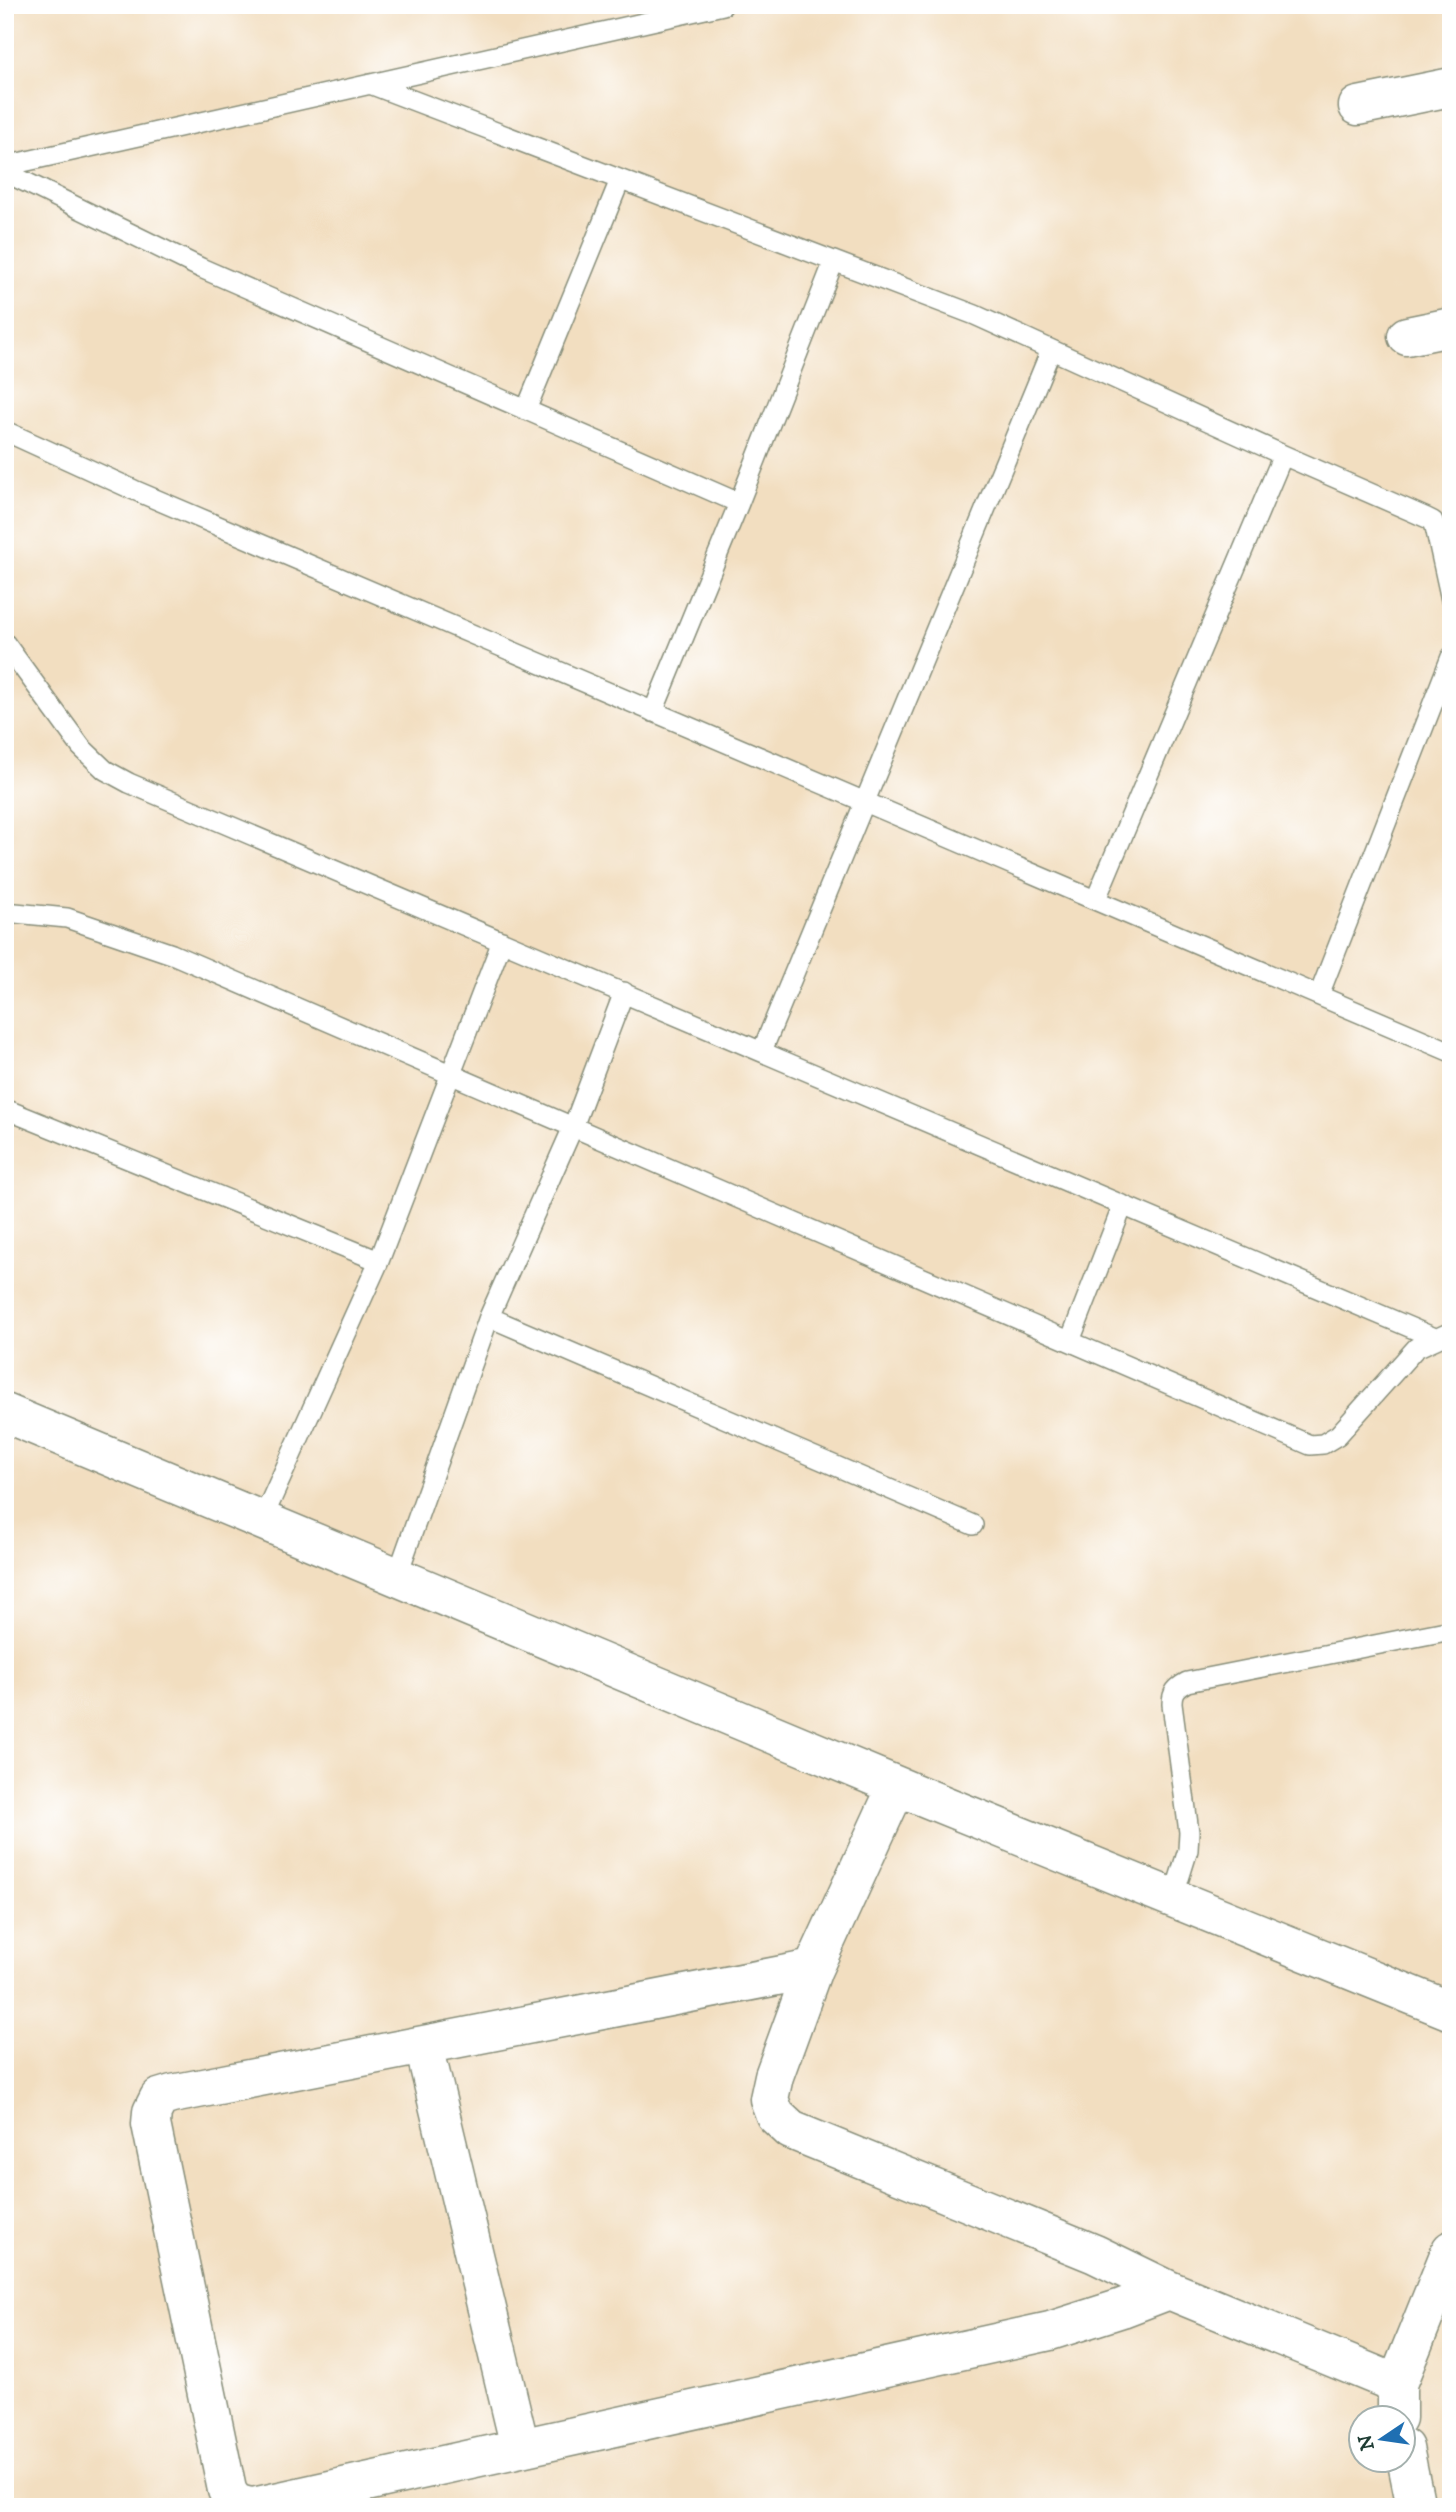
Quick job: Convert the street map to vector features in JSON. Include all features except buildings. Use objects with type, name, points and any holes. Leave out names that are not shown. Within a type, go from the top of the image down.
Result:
[{"type":"street","points":[[1358,106],[1451,87]]},
{"type":"street","points":[[1408,336],[1451,327]]},
{"type":"street","points":[[5,1413],[897,1786],[1451,2011]]},
{"type":"street","points":[[897,1786],[813,1969],[774,2076],[769,2099],[775,2115],[791,2130],[1095,2254],[1397,2401],[1451,2250]]},
{"type":"street","points":[[813,1969],[159,2098],[152,2112],[151,2124],[232,2499],[239,2505],[253,2507],[1050,2331],[1169,2291]]},
{"type":"street","points":[[424,2046],[520,2447]]},
{"type":"street","points":[[1409,2474],[1416,2507]]},
{"type":"lane","points":[[5,166],[723,5]]},
{"type":"lane","points":[[370,84],[975,316],[1433,521],[1451,600]]},
{"type":"lane","points":[[5,172],[201,268],[739,503]]},
{"type":"lane","points":[[526,410],[621,180]]},
{"type":"lane","points":[[653,712],[834,261]]},
{"type":"lane","points":[[762,1051],[1051,350]]},
{"type":"lane","points":[[5,431],[134,490],[1451,1052]]},
{"type":"lane","points":[[1096,899],[1283,455]]},
{"type":"lane","points":[[5,643],[81,747],[105,770],[129,783],[1123,1205],[1443,1335]]},
{"type":"lane","points":[[1319,995],[1451,657]]},
{"type":"lane","points":[[5,912],[67,918],[172,954],[1310,1446],[1323,1444],[1338,1435],[1416,1348],[1443,1335]]},
{"type":"lane","points":[[262,1520],[379,1261],[502,941]]},
{"type":"lane","points":[[397,1576],[489,1317],[573,1127],[624,992]]},
{"type":"lane","points":[[5,1109],[379,1261]]},
{"type":"lane","points":[[1070,1341],[1123,1205]]},
{"type":"lane","points":[[489,1317],[973,1525]]},
{"type":"lane","points":[[1173,1898],[1188,1850],[1189,1832],[1172,1704],[1172,1694],[1176,1688],[1187,1682],[1451,1630]]}]
